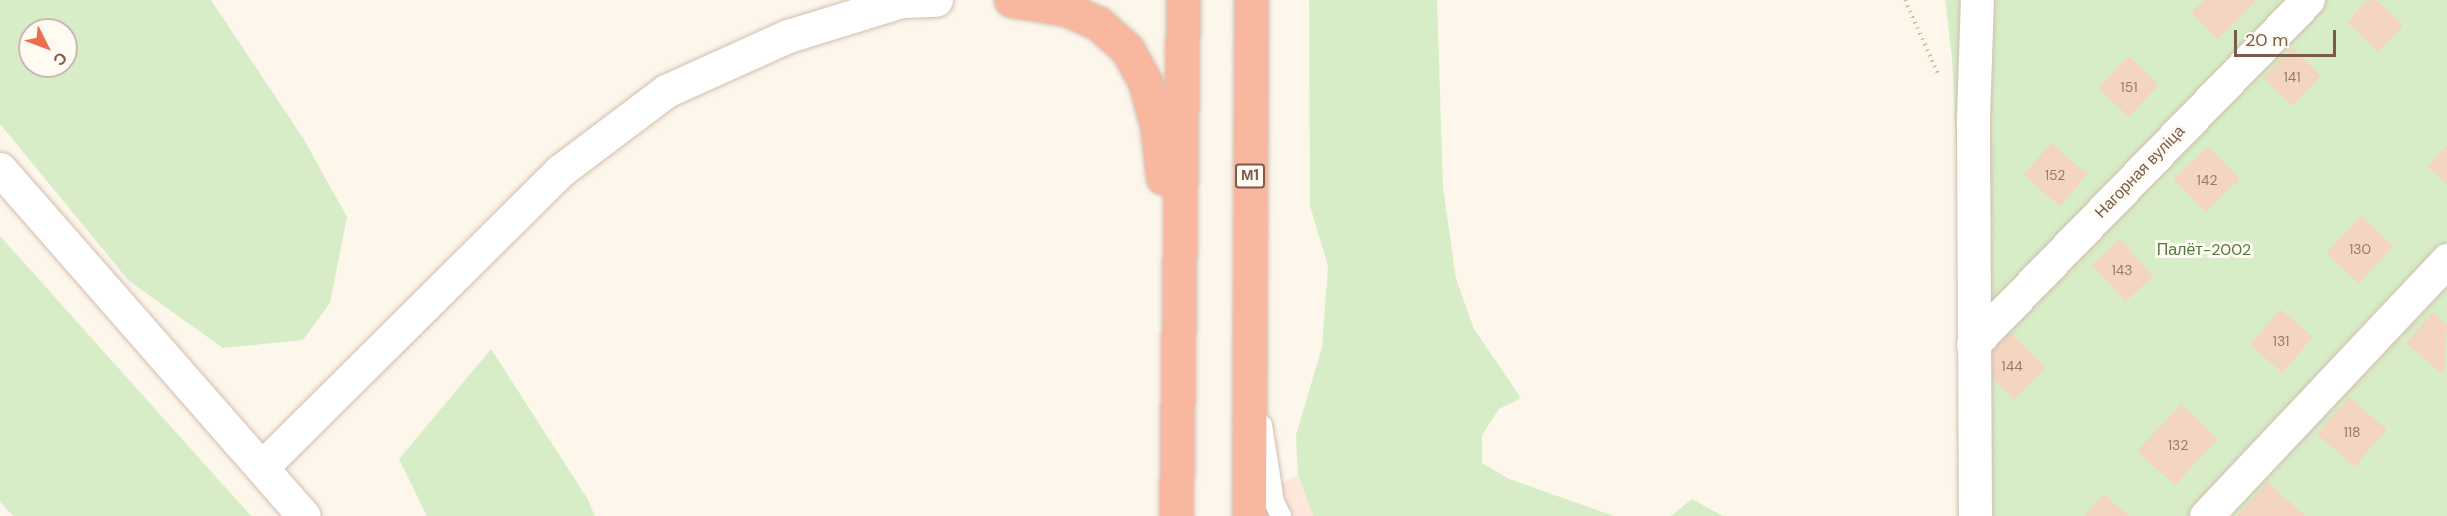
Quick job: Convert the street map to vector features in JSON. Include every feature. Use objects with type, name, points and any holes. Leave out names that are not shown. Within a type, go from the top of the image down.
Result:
[{"type":"highway","points":[[1011,0],[1066,9],[1098,23],[1128,50],[1145,82],[1157,126],[1178,298]]},
{"type":"highway","points":[[1176,516],[1183,0]]},
{"type":"highway","name":"М1","points":[[1249,516],[1251,0]]},
{"type":"street","points":[[262,467],[560,171],[666,91],[788,36],[902,2],[936,0]]},
{"type":"street","points":[[1975,516],[1973,344],[1977,0]]},
{"type":"street","name":"Нагорная вуліца","points":[[1973,344],[2308,0]]},
{"type":"street","points":[[0,169],[304,516]]},
{"type":"street","points":[[2206,516],[2447,260]]},
{"type":"lane","points":[[1249,351],[1274,502],[1281,516]]},
{"type":"shaded area","points":[[1298,475],[1313,516],[1268,516],[1266,492]]},
{"type":"green space","points":[[0,0],[211,0],[303,138],[347,217],[330,303],[303,340],[223,348],[129,281],[0,124]]},
{"type":"green space","points":[[1309,0],[1437,0],[1443,187],[1456,279],[1474,329],[1521,398],[1499,409],[1482,435],[1482,463],[1509,479],[1614,516],[1313,516],[1298,475],[1296,435],[1322,347],[1328,266],[1310,206]]},
{"type":"green space","name":"Палёт-2002","points":[[1945,0],[2447,0],[2447,516],[1963,516],[1965,348],[1952,57]]},
{"type":"green space","points":[[0,236],[251,516],[13,516],[0,502]]},
{"type":"green space","points":[[491,349],[587,498],[595,516],[427,516],[399,459]]},
{"type":"green space","points":[[1692,499],[1723,516],[1671,516]]},
{"type":"building","points":[[2204,0],[2253,0],[2255,2],[2218,39],[2191,13]]},
{"type":"building","points":[[2367,0],[2376,0],[2403,26],[2378,52],[2347,22]]},
{"type":"building","points":[[2292,48],[2321,76],[2292,106],[2263,78]]},
{"type":"building","points":[[2128,56],[2159,85],[2129,117],[2098,88]]},
{"type":"building","points":[[2051,143],[2087,174],[2060,206],[2023,175]]},
{"type":"building","points":[[2447,145],[2447,184],[2427,166]]},
{"type":"building","points":[[2208,146],[2240,179],[2205,212],[2173,179]]},
{"type":"building","points":[[2361,216],[2393,246],[2358,283],[2326,253]]},
{"type":"building","points":[[2120,239],[2153,276],[2125,302],[2092,264]]},
{"type":"building","points":[[2280,309],[2313,337],[2283,373],[2250,345]]},
{"type":"building","points":[[2433,312],[2447,325],[2444,375],[2406,343]]},
{"type":"building","points":[[2010,332],[2046,368],[2014,400],[1978,364]]},
{"type":"building","points":[[2349,397],[2387,430],[2355,467],[2317,434]]},
{"type":"building","points":[[2181,404],[2218,439],[2175,486],[2137,451]]},
{"type":"building","points":[[2268,482],[2305,516],[2237,516]]},
{"type":"building","points":[[2104,494],[2129,516],[2084,516]]}]
